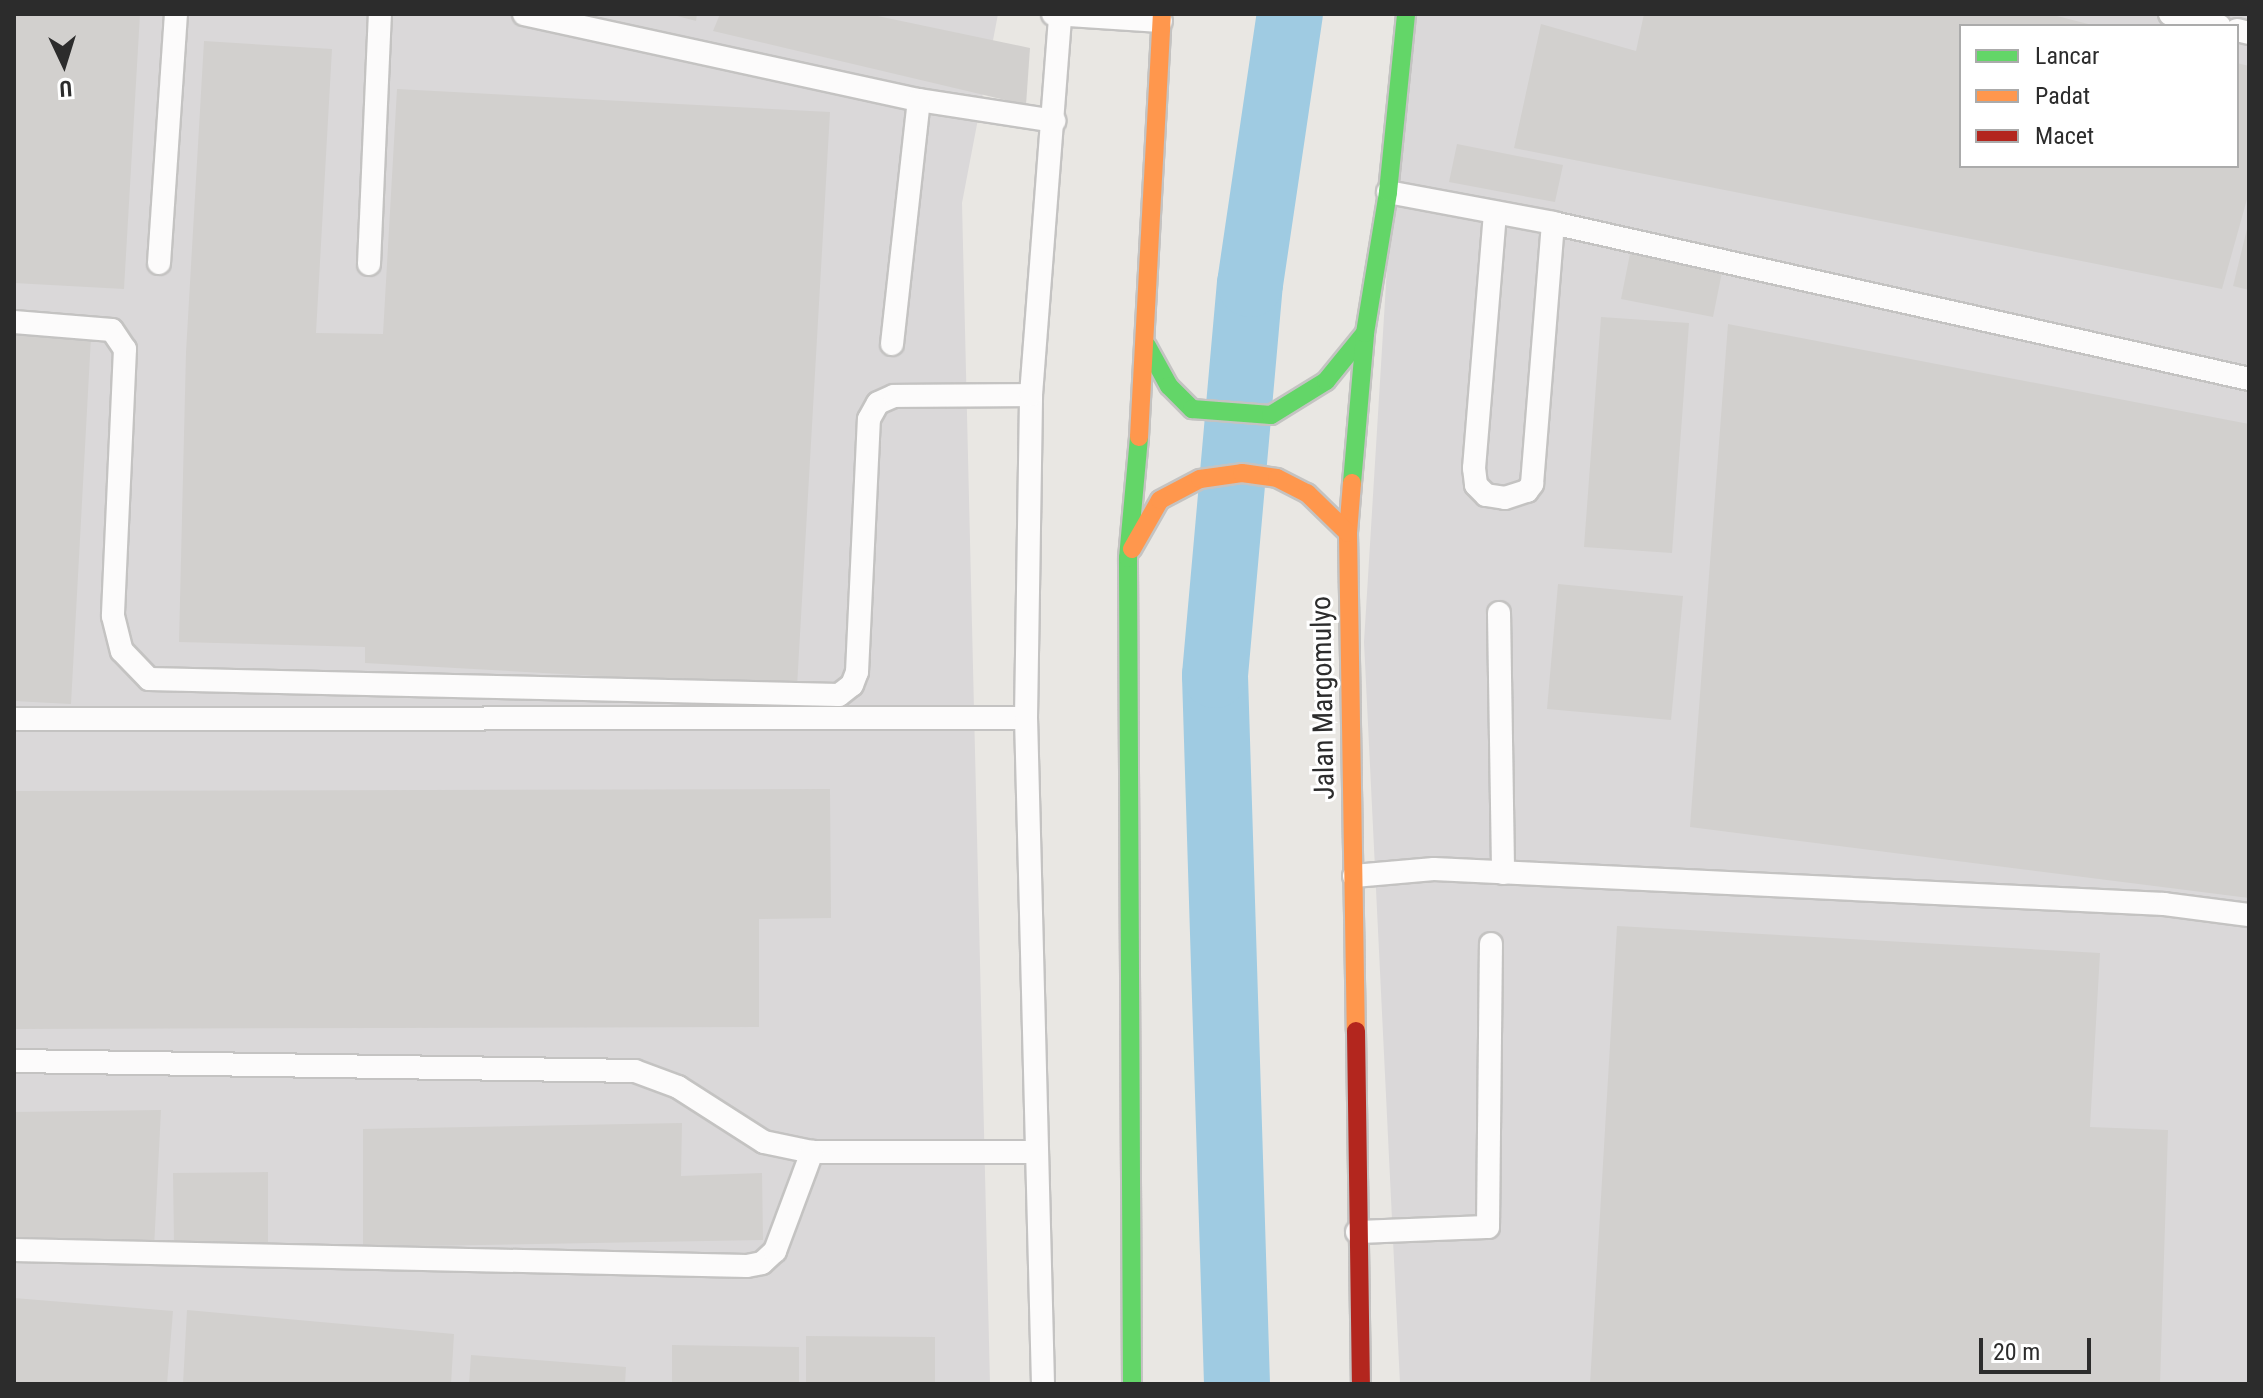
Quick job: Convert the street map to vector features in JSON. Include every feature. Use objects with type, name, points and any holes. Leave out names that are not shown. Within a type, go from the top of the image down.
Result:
[{"type":"main road","name":"Jalan Margomulyo","points":[[1361,1384],[1348,533],[1365,333],[1388,192],[1406,14]]},
{"type":"main road","points":[[1132,1384],[1128,558],[1147,346],[1162,18]]},
{"type":"main road","points":[[1147,346],[1169,386],[1192,409],[1271,415],[1326,381],[1365,333]]},
{"type":"main road","points":[[1128,558],[1150,510],[1160,500],[1200,479],[1242,473],[1277,478],[1307,493],[1348,533]]},
{"type":"lane","points":[[159,263],[176,14]]},
{"type":"lane","points":[[369,264],[380,14]]},
{"type":"lane","points":[[524,14],[919,100],[1054,121]]},
{"type":"lane","points":[[2170,14],[2212,24]]},
{"type":"lane","points":[[1043,1384],[1026,718],[1031,395],[1054,121],[1057,15],[1162,18]]},
{"type":"lane","points":[[892,344],[919,100]]},
{"type":"lane","points":[[1388,192],[1553,223],[2249,379]]},
{"type":"lane","points":[[1495,213],[1474,468],[1476,485],[1486,495],[1505,498],[1527,491],[1532,484],[1553,223]]},
{"type":"lane","points":[[14,322],[112,330],[125,349],[113,616],[122,651],[149,679],[839,695],[852,685],[857,672],[869,419],[878,403],[894,396],[1031,395]]},
{"type":"lane","points":[[1499,613],[1503,873]]},
{"type":"lane","points":[[14,719],[1026,718]]},
{"type":"lane","points":[[1354,876],[1434,869],[2164,904],[2249,915]]},
{"type":"lane","points":[[1357,1232],[1488,1227],[1491,944]]},
{"type":"lane","points":[[14,1061],[635,1071],[678,1087],[764,1142],[812,1152],[1036,1152]]},
{"type":"lane","points":[[14,1250],[747,1266],[762,1263],[775,1251],[812,1152]]},
{"type":"shaded area","points":[[14,14],[998,14],[962,203],[990,1384],[14,1384]]},
{"type":"shaded area","points":[[1417,14],[2249,14],[2249,1384],[1400,1384],[1364,642],[1392,186]]},
{"type":"building","points":[[14,14],[140,14],[124,289],[14,283]]},
{"type":"building","points":[[670,14],[697,14],[696,21]]},
{"type":"building","points":[[720,14],[868,14],[1030,48],[1026,105],[713,31]]},
{"type":"building","points":[[1644,14],[2049,14],[2088,24],[1959,24],[1959,168],[2239,168],[2239,64],[2249,66],[2249,192],[2222,289],[1514,148],[1541,24],[1636,51]]},
{"type":"building","points":[[204,41],[332,49],[316,333],[383,334],[397,89],[830,112],[797,687],[365,663],[365,647],[179,642],[186,352]]},
{"type":"building","points":[[1457,144],[1563,165],[1555,202],[1449,182]]},
{"type":"building","points":[[2249,225],[2249,290],[2233,286]]},
{"type":"building","points":[[1631,249],[1723,267],[1713,317],[1621,299]]},
{"type":"building","points":[[1601,317],[1689,323],[1672,553],[1584,547]]},
{"type":"building","points":[[1728,324],[2249,424],[2249,898],[1690,827]]},
{"type":"building","points":[[14,333],[91,337],[71,704],[14,701]]},
{"type":"building","points":[[1558,584],[1683,596],[1671,720],[1547,709]]},
{"type":"building","points":[[830,789],[831,918],[759,919],[759,1027],[14,1029],[14,791]]},
{"type":"building","points":[[1617,926],[2100,953],[2090,1127],[2168,1130],[2160,1384],[1590,1384]]},
{"type":"building","points":[[161,1110],[154,1248],[14,1246],[14,1112]]},
{"type":"building","points":[[682,1123],[681,1176],[762,1173],[763,1240],[363,1247],[363,1129]]},
{"type":"building","points":[[268,1172],[268,1242],[174,1243],[173,1173]]},
{"type":"building","points":[[14,1298],[173,1311],[167,1384],[14,1384]]},
{"type":"building","points":[[187,1310],[454,1334],[451,1384],[183,1384]]},
{"type":"building","points":[[806,1336],[935,1337],[935,1384],[806,1384]]},
{"type":"building","points":[[672,1345],[799,1347],[799,1384],[672,1384]]},
{"type":"building","points":[[471,1355],[626,1367],[625,1384],[469,1384]]},
{"type":"waterway","points":[[1237,1384],[1215,675],[1250,284],[1290,14]]},
{"type":"traffic: fast","points":[[1352,483],[1365,333],[1388,192],[1406,14]]},
{"type":"traffic: fast","points":[[1147,346],[1169,386],[1192,409],[1271,415],[1326,381],[1365,333]]},
{"type":"traffic: fast","points":[[1132,1384],[1128,558],[1139,437]]},
{"type":"traffic: slow","points":[[1139,437],[1162,14]]},
{"type":"traffic: slow","points":[[1132,549],[1160,500],[1200,479],[1242,473],[1277,478],[1307,493],[1348,533]]},
{"type":"traffic: slow","points":[[1352,483],[1348,533],[1356,1031]]},
{"type":"traffic: jam","points":[[1356,1031],[1361,1384]]}]
